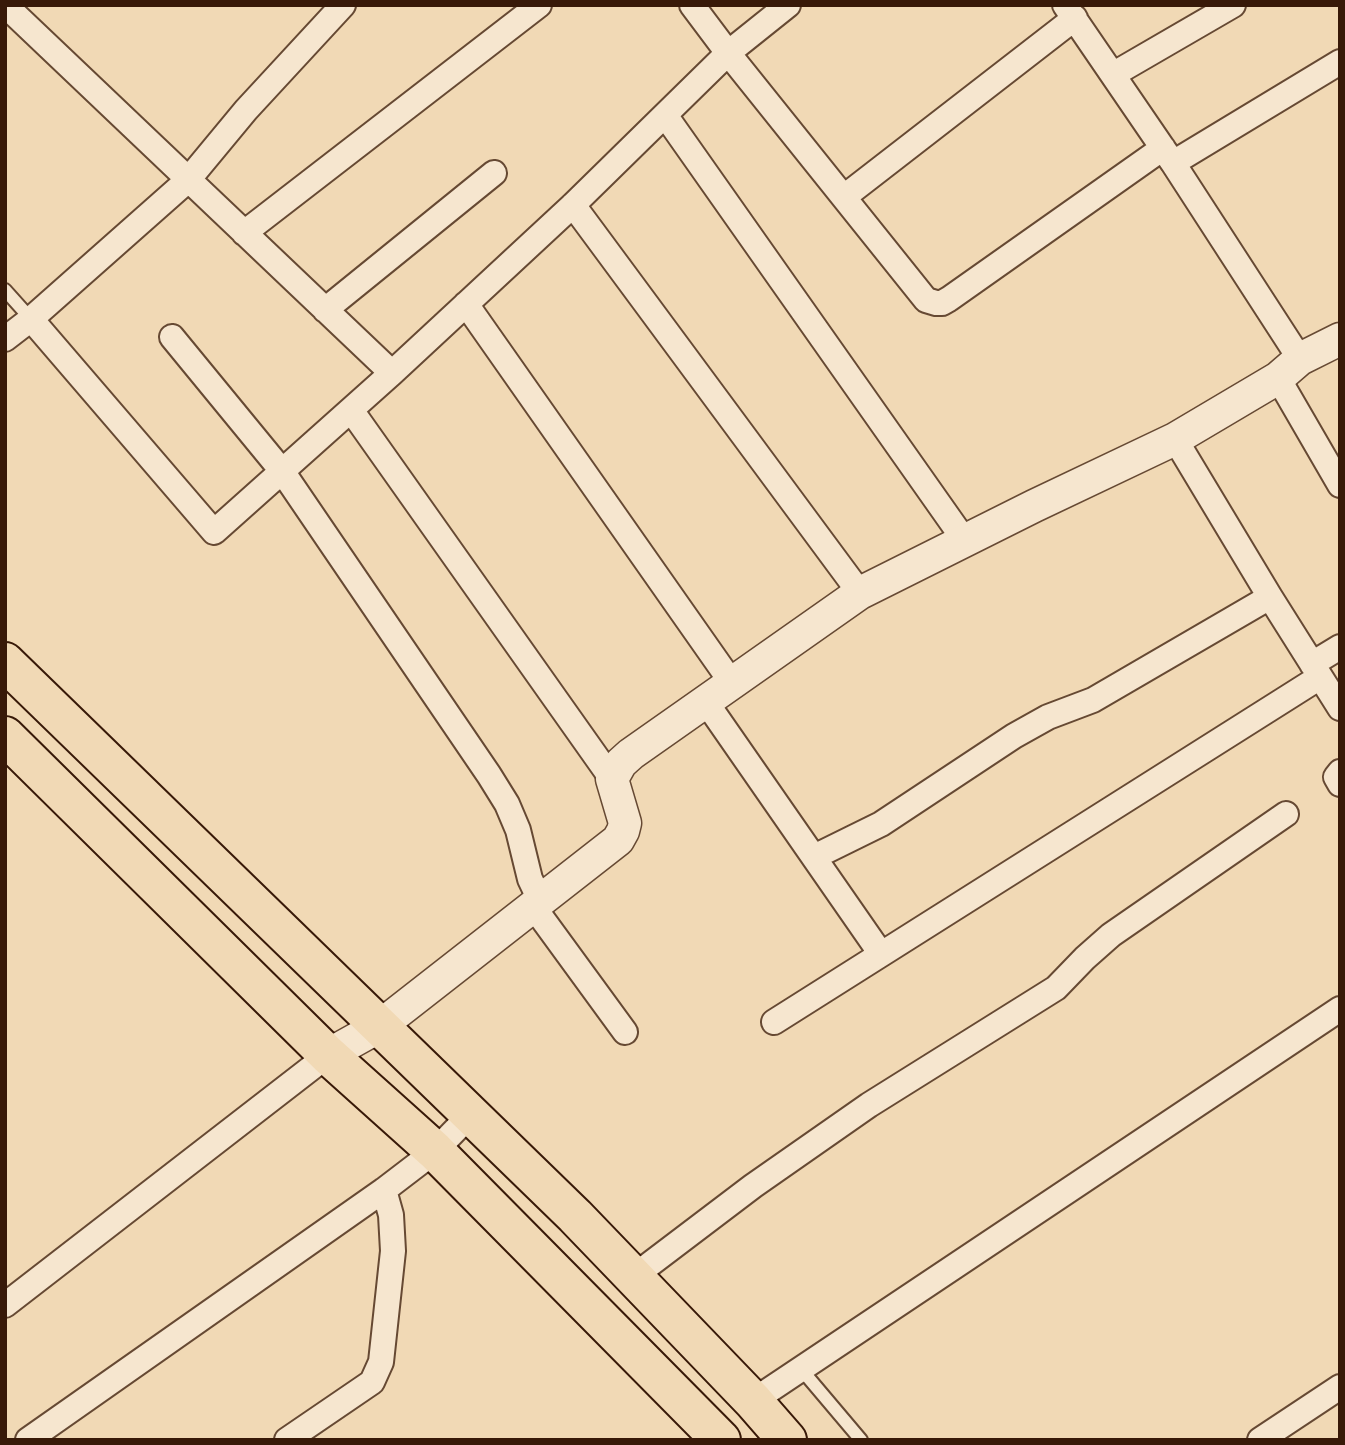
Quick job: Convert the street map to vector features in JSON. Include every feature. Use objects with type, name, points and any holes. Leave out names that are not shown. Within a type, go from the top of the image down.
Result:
[{"type":"main road","points":[[5,662],[575,1216],[753,1401],[787,1440]]},
{"type":"main road","points":[[5,736],[328,1055],[435,1151],[711,1437]]},
{"type":"street","points":[[5,5],[392,373]]},
{"type":"street","points":[[5,338],[31,319],[188,180],[246,110],[343,5]]},
{"type":"street","points":[[244,233],[539,5]]},
{"type":"street","points":[[692,5],[926,300],[936,303],[942,303],[1168,155],[1340,62]]},
{"type":"street","points":[[31,319],[214,532],[392,373],[573,205],[728,53],[788,5]]},
{"type":"street","points":[[1114,74],[1233,5]]},
{"type":"street","points":[[844,197],[1070,12],[1168,155],[1289,368],[1340,485]]},
{"type":"street","points":[[665,115],[965,541]]},
{"type":"street","points":[[325,310],[494,173]]},
{"type":"street","points":[[573,205],[860,593]]},
{"type":"street","points":[[466,304],[732,683]]},
{"type":"street","points":[[172,337],[282,471],[495,785],[518,830],[537,903],[625,1032]]},
{"type":"street","points":[[612,779],[621,763],[631,754],[860,593],[1175,439],[1340,339]]},
{"type":"street","points":[[5,1305],[328,1055],[380,1026],[618,840],[624,831],[625,823],[612,779],[351,410]]},
{"type":"street","points":[[1175,439],[1340,708]]},
{"type":"street","points":[[814,857],[881,824],[1014,736],[1048,717],[1093,700],[1270,597]]},
{"type":"street","points":[[774,1022],[1316,670],[1340,646]]},
{"type":"street","points":[[706,702],[881,954]]},
{"type":"street","points":[[1340,772],[1336,776],[1340,784]]},
{"type":"street","points":[[633,1277],[753,1186],[869,1105],[1056,988],[1111,935],[1286,814]]},
{"type":"street","points":[[753,1401],[1340,1009]]},
{"type":"street","points":[[28,1440],[384,1190],[435,1151],[470,1115]]},
{"type":"street","points":[[287,1440],[372,1382],[382,1362],[393,1251],[391,1215],[384,1190]]},
{"type":"street","points":[[1259,1440],[1340,1387]]},
{"type":"lane","points":[[5,290],[31,319]]},
{"type":"lane","points":[[801,1369],[853,1437]]}]
